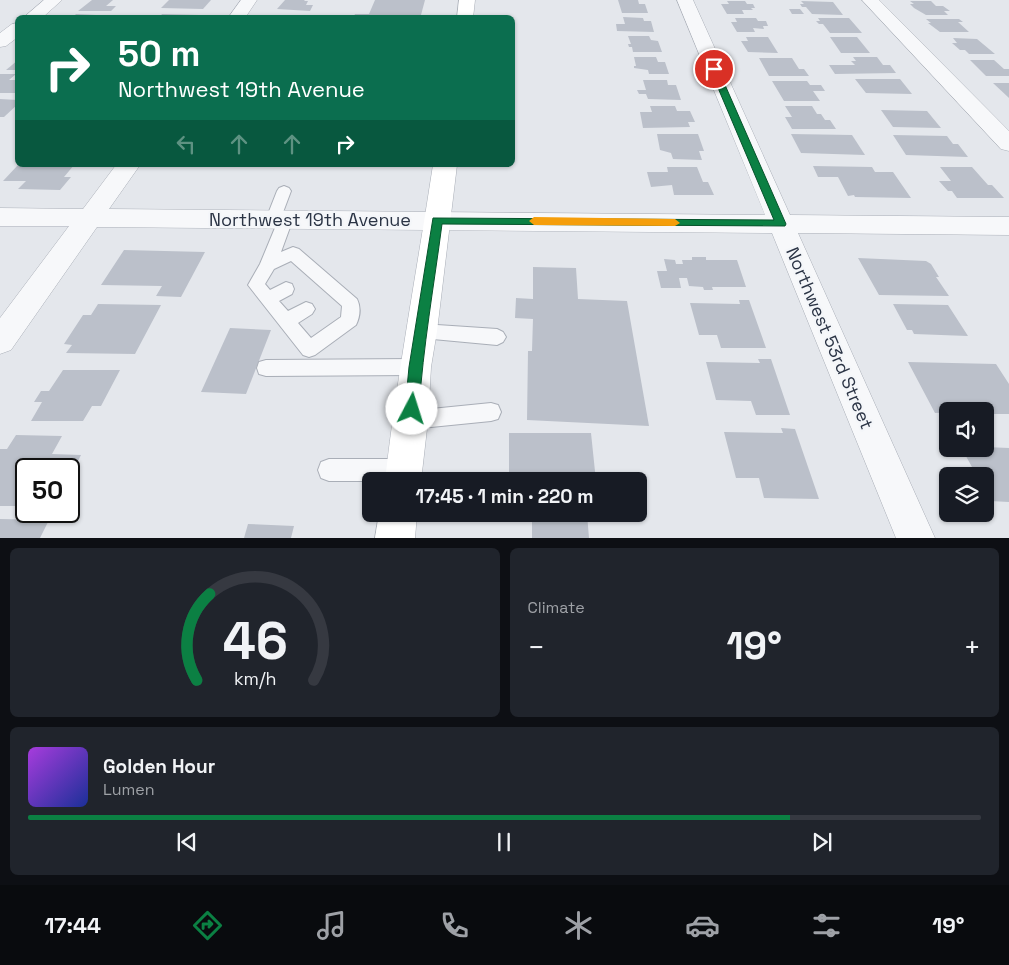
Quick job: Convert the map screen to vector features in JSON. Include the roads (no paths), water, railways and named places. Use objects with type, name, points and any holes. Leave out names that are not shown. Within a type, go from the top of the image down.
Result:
[{"type":"main road","points":[[465,15],[467,0]]},
{"type":"main road","points":[[403,472],[411,420],[415,367],[422,331],[445,167]]},
{"type":"main road","points":[[395,538],[397,522]]},
{"type":"street","points":[[35,15],[54,0]]},
{"type":"street","points":[[238,15],[249,0]]},
{"type":"street","name":"Northwest 53rd Street","points":[[684,0],[916,538]]},
{"type":"street","points":[[870,0],[1009,144]]},
{"type":"street","points":[[0,42],[15,30]]},
{"type":"street","points":[[0,341],[127,167]]},
{"type":"street","name":"Northwest 19th Avenue","points":[[0,217],[1009,226]]},
{"type":"lane","points":[[284,192],[268,266],[256,286],[309,349],[317,366]]},
{"type":"lane","points":[[268,266],[293,253],[331,294],[351,304],[350,320],[309,349]]},
{"type":"lane","points":[[268,299],[286,289]]},
{"type":"lane","points":[[286,321],[306,309]]},
{"type":"lane","points":[[422,331],[497,337]]},
{"type":"lane","points":[[266,368],[317,366],[415,367]]},
{"type":"lane","points":[[411,420],[491,412]]},
{"type":"lane","points":[[329,470],[362,472]]}]
